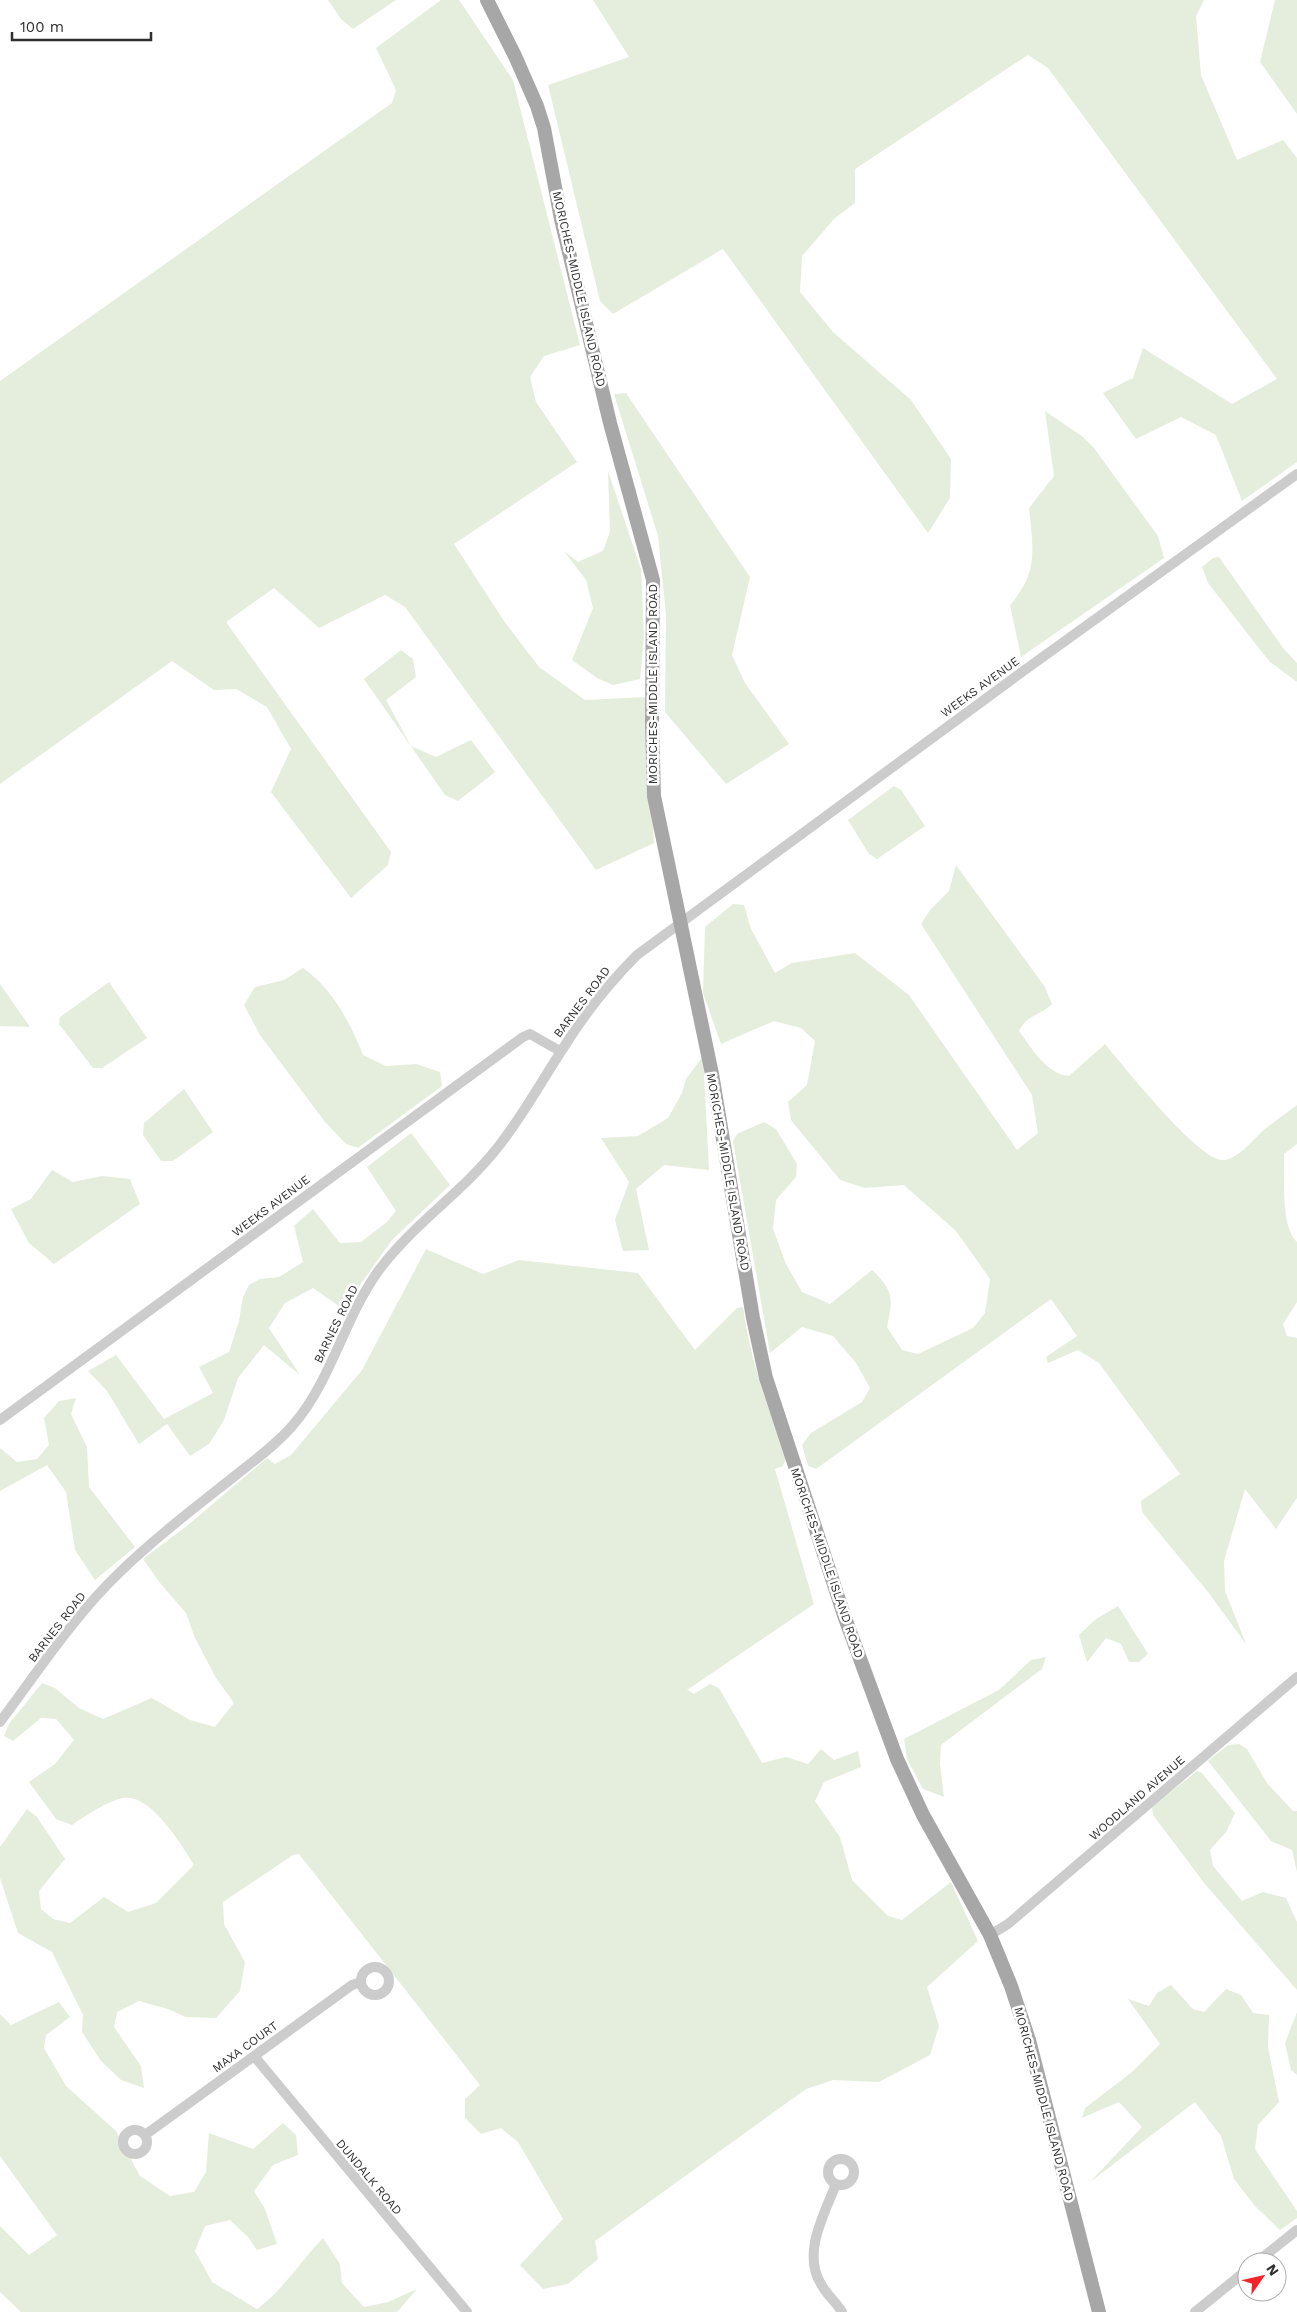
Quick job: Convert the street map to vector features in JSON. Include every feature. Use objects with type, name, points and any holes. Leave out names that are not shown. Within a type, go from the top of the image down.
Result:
[{"type":"main road","name":"MORICHES-MIDDLE ISLAND ROAD","points":[[487,0],[526,81],[544,128],[561,219],[610,423],[648,555],[653,588],[652,722],[654,796],[712,1074],[731,1179],[752,1318],[766,1378],[845,1618],[894,1750],[923,1815],[990,1935],[1011,1986],[1029,2040],[1099,2312]]},
{"type":"street","name":"WEEKS AVENUE","points":[[680,922],[1006,683],[1297,474]]},
{"type":"street","name":"BARNES ROAD","points":[[0,1722],[84,1610],[120,1572],[165,1532],[266,1451],[293,1425],[321,1384],[355,1312],[378,1271],[403,1242],[496,1150],[529,1103],[560,1051],[620,972],[680,922]]},
{"type":"street","name":"WEEKS AVENUE","points":[[0,1420],[523,1037],[530,1034],[560,1051]]},
{"type":"street","name":"WOODLAND AVENUE","points":[[990,1935],[1008,1924],[1297,1676]]},
{"type":"street","name":"MAXA COURT","points":[[145,2135],[352,1985],[361,1982]]},
{"type":"street","name":"DUNDALK ROAD","points":[[254,2056],[467,2312]]},
{"type":"street","points":[[836,2184],[814,2244],[812,2261],[820,2284],[842,2312]]},
{"type":"street","points":[[1270,2252],[1297,2230]]},
{"type":"street","points":[[1195,2312],[1237,2278]]},
{"type":"green space","points":[[328,0],[396,0],[353,29],[341,19]]},
{"type":"green space","points":[[441,0],[459,0],[513,80],[580,345],[544,356],[530,377],[536,402],[577,462],[454,544],[504,621],[539,667],[585,700],[645,697],[654,843],[596,870],[405,607],[385,595],[319,628],[274,588],[226,622],[391,852],[388,865],[351,898],[271,792],[291,749],[267,707],[236,689],[214,690],[172,661],[0,784],[0,381],[392,103],[396,90],[376,48]]},
{"type":"green space","points":[[593,0],[1204,0],[1196,16],[1201,75],[1237,160],[1283,140],[1297,158],[1297,462],[1242,501],[1216,435],[1181,417],[1136,439],[1103,393],[1133,378],[1143,348],[1232,404],[1277,379],[1048,68],[1028,55],[855,169],[855,203],[835,218],[802,256],[800,292],[833,332],[911,400],[951,459],[950,498],[928,533],[723,249],[613,314],[600,301],[548,85],[629,57]]},
{"type":"green space","points":[[1275,0],[1297,0],[1297,114],[1260,62]]},
{"type":"green space","points":[[626,393],[750,577],[732,655],[745,683],[789,744],[726,784],[665,712],[666,615],[658,536],[614,394]]},
{"type":"green space","points":[[1045,411],[1083,437],[1094,448],[1158,536],[1164,558],[1021,657],[1010,605],[1026,582],[1030,570],[1032,535],[1029,508],[1054,476]]},
{"type":"green space","points":[[608,471],[641,569],[644,636],[640,679],[613,685],[597,678],[572,660],[593,608],[586,580],[564,551],[578,562],[603,551],[610,532]]},
{"type":"green space","points":[[1219,557],[1283,648],[1297,663],[1297,682],[1269,661],[1208,583],[1202,567],[1213,558]]},
{"type":"green space","points":[[401,650],[413,659],[416,677],[386,700],[411,746],[436,757],[471,740],[495,772],[458,801],[445,795],[364,679]]},
{"type":"green space","points":[[894,786],[901,790],[925,826],[877,859],[869,854],[848,820]]},
{"type":"green space","points":[[956,865],[1045,987],[1052,1004],[1025,1022],[1019,1031],[1034,1052],[1053,1071],[1069,1076],[1105,1044],[1144,1091],[1181,1130],[1213,1157],[1224,1160],[1236,1156],[1266,1128],[1297,1105],[1297,1144],[1284,1154],[1284,1201],[1288,1225],[1297,1242],[1297,1302],[1283,1324],[1287,1336],[1297,1338],[1297,1498],[1276,1529],[1245,1489],[1224,1561],[1225,1591],[1246,1644],[1208,1592],[1142,1512],[1141,1501],[1180,1474],[1099,1363],[1078,1350],[1048,1363],[1046,1357],[1077,1336],[1051,1299],[816,1469],[808,1466],[802,1445],[811,1433],[862,1402],[870,1388],[856,1363],[833,1336],[802,1327],[770,1353],[733,1141],[737,1134],[764,1122],[776,1129],[797,1164],[796,1177],[776,1200],[773,1229],[786,1264],[802,1292],[830,1304],[872,1270],[888,1290],[891,1302],[887,1327],[902,1350],[918,1354],[973,1328],[985,1313],[990,1279],[956,1231],[904,1185],[865,1188],[840,1180],[791,1120],[788,1102],[807,1085],[815,1041],[801,1028],[774,1021],[721,1044],[703,993],[705,927],[733,904],[744,905],[751,929],[775,973],[792,963],[855,953],[909,995],[1017,1150],[1038,1133],[1032,1095],[921,924],[930,910],[949,891]]},
{"type":"green space","points":[[303,968],[323,985],[339,1007],[363,1055],[386,1066],[416,1064],[440,1072],[442,1086],[358,1148],[346,1144],[325,1122],[260,1035],[244,1005],[255,987],[284,980]]},
{"type":"green space","points":[[109,982],[147,1038],[102,1068],[93,1068],[59,1024],[60,1017]]},
{"type":"green space","points":[[0,984],[30,1027],[0,1026]]},
{"type":"green space","points":[[703,1056],[709,1170],[664,1165],[636,1189],[649,1250],[623,1251],[615,1220],[629,1182],[601,1138],[638,1136],[668,1118],[682,1093],[686,1079]]},
{"type":"green space","points":[[184,1089],[213,1132],[173,1161],[161,1161],[143,1135],[144,1123]]},
{"type":"green space","points":[[411,1133],[450,1185],[392,1240],[343,1309],[313,1288],[285,1303],[269,1328],[300,1375],[264,1345],[238,1378],[224,1420],[209,1444],[190,1456],[167,1424],[139,1444],[107,1391],[88,1371],[116,1355],[164,1419],[213,1393],[199,1367],[229,1352],[239,1321],[243,1297],[249,1285],[260,1279],[279,1277],[303,1262],[294,1226],[313,1209],[340,1243],[361,1242],[387,1222],[396,1211],[367,1167]]},
{"type":"green space","points":[[52,1170],[73,1182],[102,1176],[130,1179],[140,1204],[54,1264],[29,1243],[11,1209],[31,1199]]},
{"type":"green space","points":[[426,1249],[483,1274],[519,1260],[638,1273],[695,1350],[737,1308],[743,1307],[750,1346],[760,1383],[787,1455],[783,1466],[775,1469],[814,1604],[687,1690],[694,1694],[710,1684],[719,1688],[762,1763],[786,1757],[808,1764],[821,1749],[834,1760],[858,1751],[861,1767],[824,1782],[815,1801],[840,1837],[852,1880],[888,1916],[902,1920],[951,1882],[978,1941],[927,1987],[939,2026],[930,2055],[879,2082],[833,2080],[806,2089],[595,2241],[598,2259],[568,2284],[543,2289],[520,2265],[563,2219],[518,2142],[501,2128],[481,2134],[465,2118],[465,2099],[480,2085],[299,1854],[293,1855],[223,1902],[224,1924],[245,1962],[240,1991],[216,2018],[186,2017],[168,2009],[139,2001],[117,2012],[114,2027],[141,2066],[144,2088],[121,2080],[101,2061],[82,2032],[83,2015],[52,1952],[18,1933],[0,1878],[0,1847],[27,1809],[37,1817],[65,1859],[39,1891],[41,1909],[53,1919],[70,1923],[104,1897],[128,1912],[156,1903],[194,1865],[155,1812],[134,1799],[118,1799],[97,1809],[72,1825],[56,1819],[29,1782],[55,1764],[74,1740],[56,1719],[41,1718],[13,1741],[4,1736],[9,1724],[42,1683],[55,1688],[79,1708],[103,1719],[152,1698],[190,1720],[215,1727],[234,1703],[216,1678],[195,1638],[186,1613],[160,1583],[143,1559],[188,1525],[267,1458],[275,1464],[291,1455],[362,1370]]},
{"type":"green space","points":[[76,1398],[71,1414],[87,1447],[89,1487],[135,1547],[95,1580],[75,1550],[66,1492],[47,1465],[0,1491],[0,1448],[17,1462],[37,1459],[49,1445],[44,1418],[59,1401]]},
{"type":"green space","points":[[1118,1606],[1148,1654],[1139,1662],[1129,1662],[1121,1644],[1106,1638],[1087,1662],[1079,1635],[1096,1619]]},
{"type":"green space","points":[[1046,1657],[1042,1669],[941,1745],[940,1764],[944,1797],[923,1789],[907,1759],[904,1739],[999,1690],[1031,1660]]},
{"type":"green space","points":[[1239,1744],[1247,1749],[1267,1783],[1293,1811],[1297,1811],[1297,1872],[1292,1850],[1271,1841],[1208,1761],[1228,1745]]},
{"type":"green space","points":[[1197,1771],[1202,1773],[1235,1813],[1226,1832],[1210,1850],[1213,1866],[1242,1901],[1263,1892],[1286,1898],[1297,1922],[1297,1990],[1205,1884],[1153,1815],[1152,1807]]},
{"type":"green space","points":[[1171,1985],[1193,2009],[1204,2012],[1226,1989],[1241,1995],[1253,2013],[1269,2015],[1268,2047],[1279,2102],[1258,2125],[1255,2149],[1297,2211],[1297,2218],[1280,2230],[1255,2206],[1234,2179],[1221,2136],[1195,2102],[1090,2182],[1142,2127],[1119,2102],[1082,2118],[1085,2108],[1132,2072],[1160,2044],[1128,1999],[1149,2006],[1157,1993]]},
{"type":"green space","points":[[59,2002],[70,2017],[46,2035],[44,2048],[66,2086],[116,2131],[140,2176],[170,2196],[194,2192],[206,2172],[209,2133],[253,2149],[283,2123],[296,2135],[298,2155],[273,2165],[254,2191],[265,2209],[277,2244],[257,2250],[248,2237],[230,2220],[205,2226],[195,2251],[212,2282],[257,2309],[284,2284],[323,2238],[340,2264],[342,2283],[364,2307],[388,2302],[417,2289],[397,2312],[21,2312],[0,2292],[0,2226],[29,2255],[57,2235],[0,2156],[0,2014],[11,2025]]},
{"type":"green space","points":[[1297,2012],[1297,2075],[1291,2070],[1285,2043]]}]
